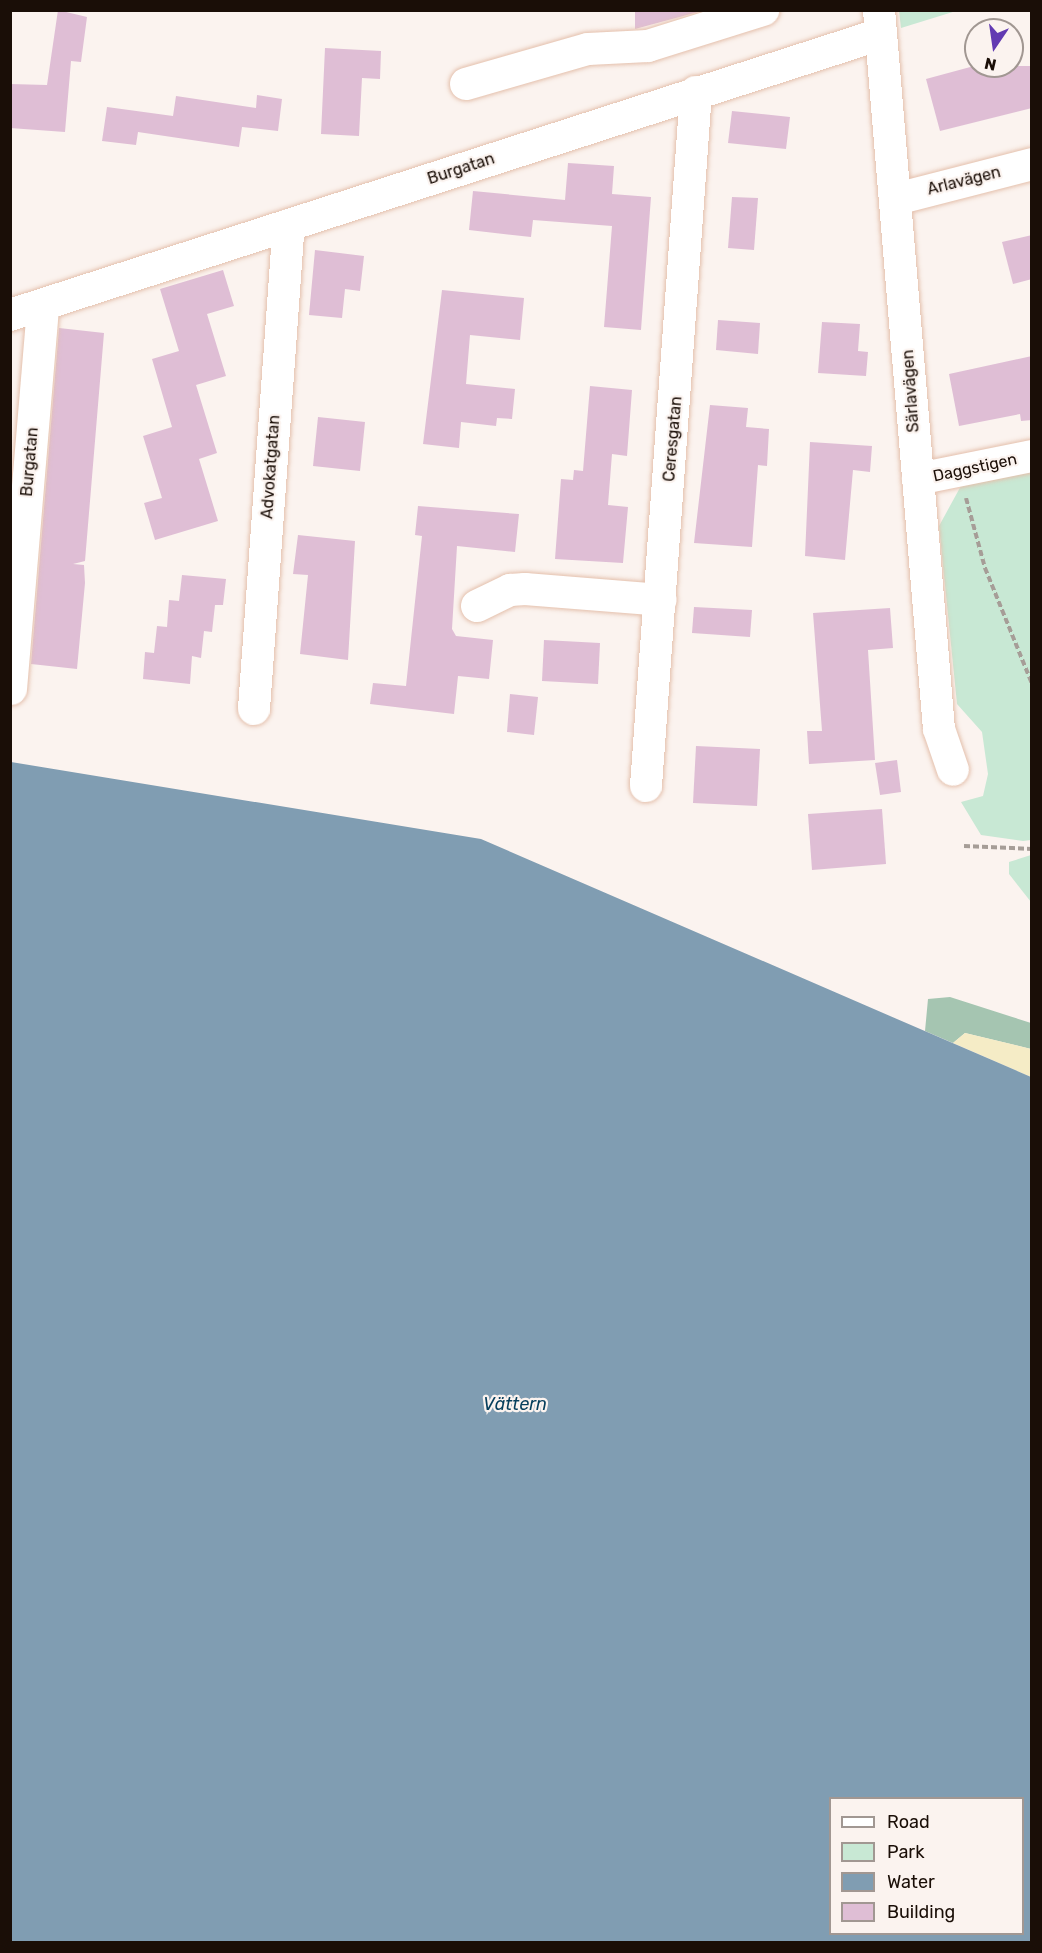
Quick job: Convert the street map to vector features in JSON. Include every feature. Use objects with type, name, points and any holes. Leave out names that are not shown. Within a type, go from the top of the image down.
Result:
[{"type":"street","points":[[466,84],[588,49],[648,46],[763,10]]},
{"type":"street","name":"Burgatan","points":[[10,315],[696,92],[880,22]]},
{"type":"street","name":"Särlavägen","points":[[880,22],[939,729],[952,770]]},
{"type":"street","name":"Ceresgatan","points":[[646,786],[696,92]]},
{"type":"street","name":"Arlavägen","points":[[896,199],[1032,164]]},
{"type":"street","name":"Advokatgatan","points":[[254,709],[289,225]]},
{"type":"street","name":"Burgatan","points":[[11,689],[43,306]]},
{"type":"street","name":"Daggstigen","points":[[918,479],[1032,456]]},
{"type":"street","points":[[477,606],[510,590],[661,600]]},
{"type":"path","points":[[959,471],[985,568],[1032,684]]},
{"type":"path","points":[[964,846],[1032,849]]},
{"type":"green space","points":[[899,10],[956,11],[901,28]]},
{"type":"green space","points":[[1031,469],[1031,840],[1023,841],[981,835],[961,802],[983,796],[988,774],[982,732],[957,704],[939,526],[962,484]]},
{"type":"green space","points":[[1032,855],[1031,902],[1009,874],[1009,862]]},
{"type":"green space","points":[[950,997],[1031,1023],[1031,1049],[965,1033],[953,1043],[925,1031],[928,999]]},
{"type":"sand","points":[[965,1033],[1031,1049],[1031,1077],[953,1043]]},
{"type":"water","name":"Vättern","points":[[11,762],[481,839],[1031,1077],[1031,1942],[11,1942]]},
{"type":"building","points":[[58,10],[87,17],[81,62],[71,61],[65,132],[10,128],[10,84],[47,85]]},
{"type":"building","points":[[635,10],[698,10],[698,12],[635,29]]},
{"type":"building","points":[[325,48],[381,51],[380,79],[362,78],[359,136],[321,134]]},
{"type":"building","points":[[1024,66],[1032,66],[1032,108],[940,131],[926,79],[964,69],[964,78],[1024,78]]},
{"type":"building","points":[[257,95],[282,99],[278,131],[242,127],[239,147],[138,132],[136,145],[102,141],[107,107],[173,116],[176,96],[256,108]]},
{"type":"building","points":[[732,111],[790,117],[786,149],[728,143]]},
{"type":"building","points":[[568,163],[614,166],[612,194],[651,197],[641,330],[604,327],[612,226],[533,220],[531,237],[469,230],[473,191],[565,200]]},
{"type":"building","points":[[732,197],[758,198],[754,250],[728,248]]},
{"type":"building","points":[[1032,235],[1032,279],[1013,284],[1002,242]]},
{"type":"building","points":[[315,250],[364,256],[360,291],[345,289],[342,318],[309,315]]},
{"type":"building","points":[[223,270],[234,306],[207,314],[226,376],[196,385],[217,453],[199,459],[218,521],[155,540],[144,503],[162,498],[143,436],[172,427],[152,359],[179,351],[160,289]]},
{"type":"building","points":[[442,290],[524,298],[520,340],[470,335],[466,384],[515,389],[512,419],[497,418],[496,426],[461,422],[459,448],[423,444]]},
{"type":"building","points":[[718,320],[760,323],[758,354],[716,350]]},
{"type":"building","points":[[822,322],[860,324],[858,351],[868,352],[866,376],[818,373]]},
{"type":"building","points":[[59,328],[104,333],[85,561],[73,564],[84,565],[85,583],[77,669],[31,664]]},
{"type":"building","points":[[1032,356],[1032,420],[1021,421],[1020,414],[959,426],[949,374]]},
{"type":"building","points":[[590,386],[632,390],[627,456],[612,454],[608,505],[628,507],[623,563],[555,559],[561,479],[573,480],[574,470],[583,471]]},
{"type":"building","points":[[710,405],[748,408],[746,427],[769,429],[767,466],[758,465],[752,547],[694,543]]},
{"type":"building","points":[[318,417],[365,422],[360,471],[313,466]]},
{"type":"building","points":[[810,442],[872,446],[870,472],[853,470],[845,560],[805,556]]},
{"type":"building","points":[[418,506],[519,514],[515,552],[457,546],[452,629],[456,636],[493,640],[489,679],[458,676],[454,714],[370,704],[373,683],[406,686],[422,536],[415,535]]},
{"type":"building","points":[[298,535],[355,541],[348,660],[300,654],[308,575],[293,574]]},
{"type":"building","points":[[182,575],[226,579],[223,605],[215,605],[212,632],[204,631],[201,658],[192,656],[190,684],[143,679],[145,652],[154,653],[157,626],[167,627],[169,600],[179,601]]},
{"type":"building","points":[[694,607],[752,610],[750,637],[692,633]]},
{"type":"building","points":[[890,608],[893,648],[868,650],[875,760],[809,764],[807,731],[822,731],[813,613]]},
{"type":"building","points":[[544,640],[600,643],[598,684],[542,681]]},
{"type":"building","points":[[510,694],[538,697],[534,735],[507,732]]},
{"type":"building","points":[[696,746],[760,749],[757,806],[693,803]]},
{"type":"building","points":[[897,760],[901,792],[880,795],[875,763]]},
{"type":"building","points":[[882,809],[886,864],[812,870],[808,814]]}]
